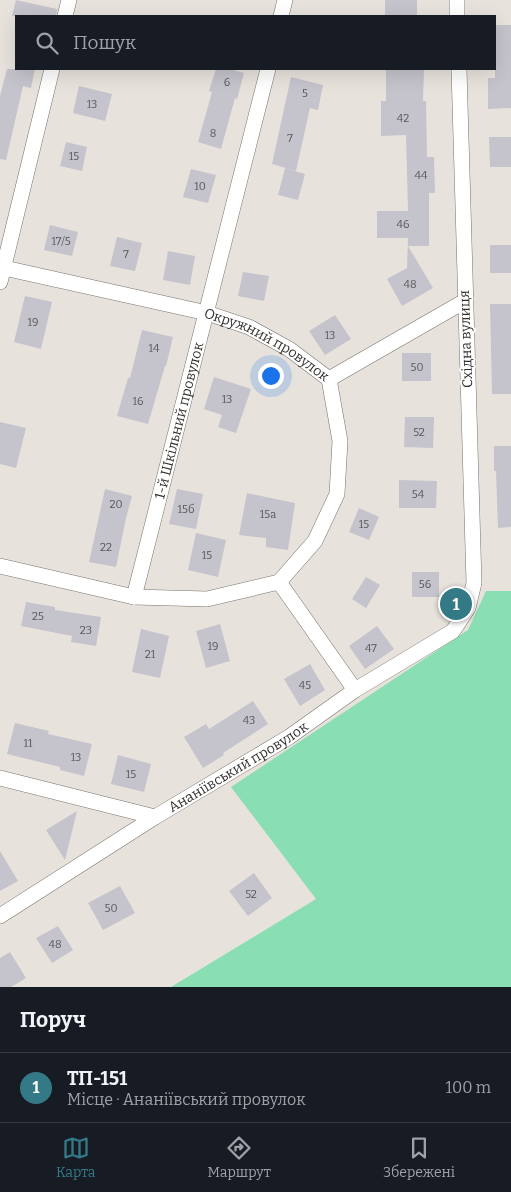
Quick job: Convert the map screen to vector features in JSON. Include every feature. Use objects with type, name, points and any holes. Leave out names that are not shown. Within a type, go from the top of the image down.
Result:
[{"type":"street","points":[[65,15],[69,0]]},
{"type":"street","points":[[281,15],[285,0]]},
{"type":"street","points":[[457,0],[457,15]]},
{"type":"street","points":[[1,272],[52,70]]},
{"type":"street","name":"1-й Шкільний провулок","points":[[134,597],[268,70]]},
{"type":"street","name":"Східна вулиця","points":[[459,70],[474,582],[468,608]]},
{"type":"street","name":"Окружний провулок","points":[[1,272],[207,313],[249,327],[289,349],[329,380],[340,441],[337,494],[315,541],[279,582]]},
{"type":"street","points":[[329,380],[465,301]]},
{"type":"street","points":[[0,566],[134,597],[207,598],[279,582],[355,690]]},
{"type":"street","name":"Ананіївський провулок","points":[[0,916],[155,817],[289,737],[355,690],[454,631],[468,608]]},
{"type":"street","points":[[0,778],[155,817]]},
{"type":"green space","points":[[486,591],[511,591],[511,987],[171,987],[316,899],[231,787],[468,630]]},
{"type":"building","points":[[16,0],[57,9],[56,15],[12,16]]},
{"type":"building","points":[[385,0],[417,0],[417,15],[385,15]]},
{"type":"building","points":[[496,25],[511,25],[511,108],[488,109],[488,78],[495,78]]},
{"type":"building","points":[[7,69],[35,70],[31,88],[23,86],[6,160],[0,159],[0,96]]},
{"type":"building","points":[[216,70],[234,70],[244,73],[221,149],[198,142],[212,92],[209,91]]},
{"type":"building","points":[[386,70],[424,70],[423,101],[426,101],[427,157],[434,157],[435,193],[429,193],[429,246],[408,246],[433,288],[402,306],[387,279],[407,268],[408,238],[377,238],[377,211],[408,211],[406,135],[381,136],[381,101],[386,101]]},
{"type":"building","points":[[291,77],[323,85],[318,110],[310,108],[296,171],[272,164]]},
{"type":"building","points":[[79,86],[112,94],[105,121],[73,113]]},
{"type":"building","points":[[489,137],[511,137],[511,167],[490,167]]},
{"type":"building","points":[[66,142],[87,147],[82,171],[60,166]]},
{"type":"building","points":[[285,168],[305,174],[298,200],[278,195]]},
{"type":"building","points":[[191,169],[216,175],[208,203],[183,197]]},
{"type":"building","points":[[50,225],[78,232],[72,256],[44,250]]},
{"type":"building","points":[[117,237],[142,243],[135,271],[110,266]]},
{"type":"building","points":[[490,245],[511,245],[511,273],[490,273]]},
{"type":"building","points":[[168,251],[195,256],[190,285],[163,280]]},
{"type":"building","points":[[243,272],[269,276],[264,301],[238,296]]},
{"type":"building","points":[[25,296],[52,302],[41,349],[14,342]]},
{"type":"building","points":[[490,304],[511,304],[511,394],[492,394]]},
{"type":"building","points":[[335,315],[351,339],[325,355],[309,331]]},
{"type":"building","points":[[142,330],[173,337],[148,424],[117,416],[128,378],[130,378]]},
{"type":"building","points":[[402,353],[431,353],[431,381],[402,381]]},
{"type":"building","points":[[214,377],[251,389],[236,433],[218,427],[222,415],[204,409]]},
{"type":"building","points":[[405,417],[434,417],[433,448],[404,447]]},
{"type":"building","points":[[0,422],[26,428],[16,468],[0,464]]},
{"type":"building","points":[[494,446],[511,446],[511,527],[498,528]]},
{"type":"building","points":[[399,480],[437,481],[436,508],[399,508]]},
{"type":"building","points":[[105,489],[132,496],[116,567],[89,562]]},
{"type":"building","points":[[177,489],[203,494],[196,529],[169,524]]},
{"type":"building","points":[[247,493],[295,503],[288,550],[266,547],[266,538],[239,535]]},
{"type":"building","points":[[359,508],[379,517],[369,540],[349,532]]},
{"type":"building","points":[[196,533],[226,540],[218,577],[188,570]]},
{"type":"building","points":[[412,572],[439,572],[439,597],[412,597]]},
{"type":"building","points":[[366,577],[380,585],[366,608],[352,599]]},
{"type":"building","points":[[26,602],[55,607],[55,610],[101,617],[96,646],[71,642],[72,636],[21,626]]},
{"type":"building","points":[[220,624],[230,661],[206,668],[196,631]]},
{"type":"building","points":[[377,626],[394,649],[365,669],[349,646]]},
{"type":"building","points":[[141,629],[169,636],[160,678],[132,672]]},
{"type":"building","points":[[310,664],[325,690],[300,706],[284,679]]},
{"type":"building","points":[[253,701],[268,724],[203,768],[184,737],[206,724],[209,729]]},
{"type":"building","points":[[15,723],[49,731],[48,734],[92,744],[84,776],[60,770],[60,767],[7,754]]},
{"type":"building","points":[[118,755],[151,764],[144,792],[111,784]]},
{"type":"building","points":[[77,811],[65,860],[46,830]]},
{"type":"building","points":[[0,851],[18,881],[0,891]]},
{"type":"building","points":[[254,873],[272,898],[248,916],[229,891]]},
{"type":"building","points":[[120,886],[135,913],[103,930],[88,903]]},
{"type":"building","points":[[58,926],[73,950],[52,963],[36,938]]},
{"type":"building","points":[[10,952],[26,978],[11,987],[0,987],[0,958]]},
{"type":"place","name":"ТП-151","points":[[456,604]]}]
